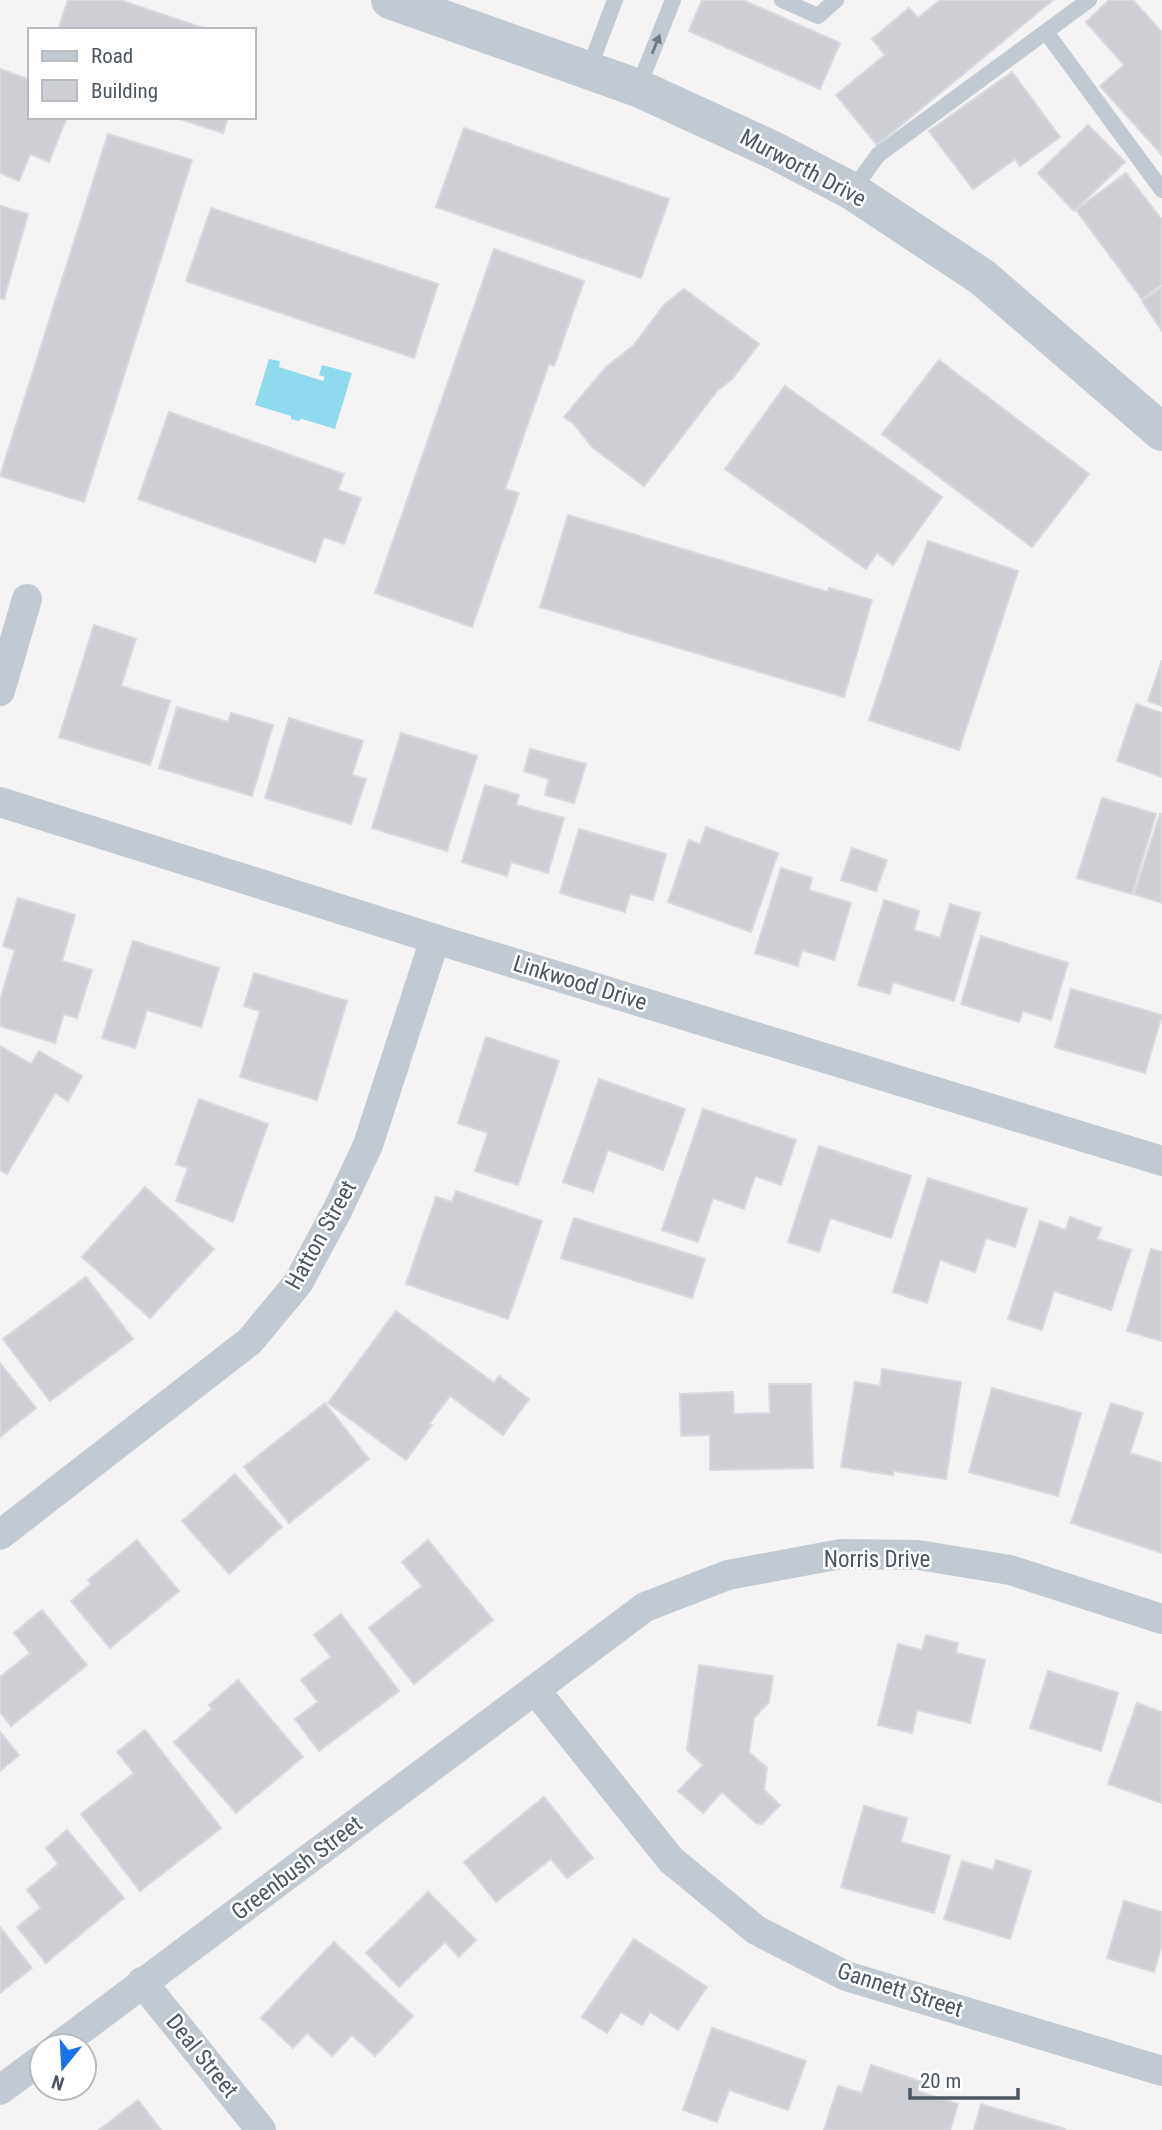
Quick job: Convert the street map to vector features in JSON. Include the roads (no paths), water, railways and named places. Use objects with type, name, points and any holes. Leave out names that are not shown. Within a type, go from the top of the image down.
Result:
[{"type":"street","name":"Murworth Drive","points":[[390,0],[638,88],[775,151],[852,191],[982,277],[1162,432]]},
{"type":"street","points":[[0,691],[27,599]]},
{"type":"street","name":"Linkwood Drive","points":[[0,802],[435,939],[1162,1161]]},
{"type":"street","name":"Hatton Street","points":[[0,1535],[250,1340],[298,1283],[338,1209],[368,1145],[435,939]]},
{"type":"street","name":"Norris Drive","points":[[536,1691],[645,1607],[728,1575],[841,1554],[918,1555],[1010,1570],[1162,1619]]},
{"type":"street","name":"Greenbush Street","points":[[77,2032],[536,1691]]},
{"type":"street","name":"Gannett Street","points":[[536,1691],[671,1860],[756,1930],[846,1976],[1162,2071]]},
{"type":"street","name":"Deal Street","points":[[142,1982],[261,2130]]},
{"type":"street","points":[[0,2090],[28,2069]]},
{"type":"lane","points":[[589,69],[615,0]]},
{"type":"lane","points":[[638,88],[673,0]]},
{"type":"lane","points":[[782,0],[818,16],[836,0]]},
{"type":"lane","points":[[852,191],[878,155],[1089,0]]},
{"type":"lane","points":[[1046,32],[1162,190]]},
{"type":"water","points":[[269,359],[280,361],[279,367],[323,381],[325,377],[319,375],[322,365],[352,373],[335,429],[302,419],[291,419],[291,416],[255,405]]}]
